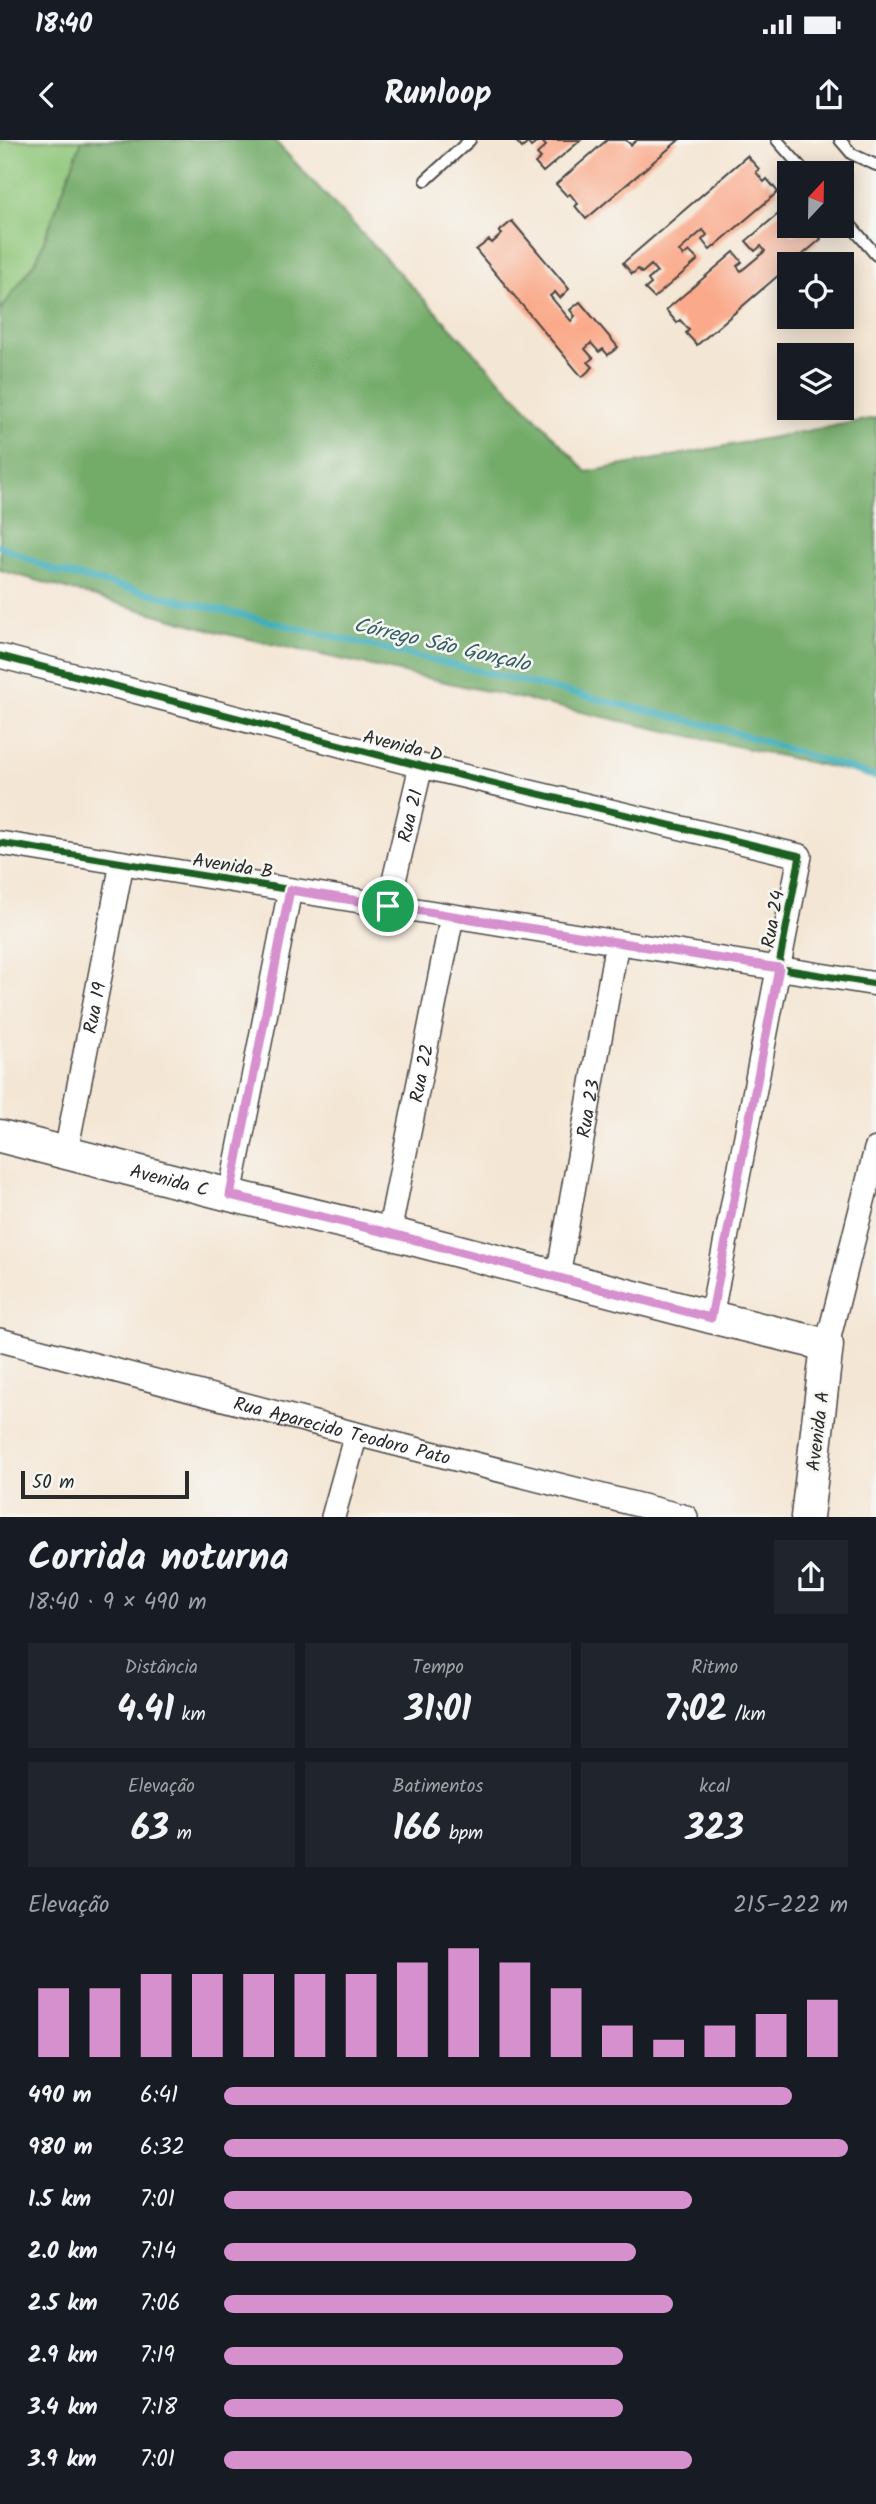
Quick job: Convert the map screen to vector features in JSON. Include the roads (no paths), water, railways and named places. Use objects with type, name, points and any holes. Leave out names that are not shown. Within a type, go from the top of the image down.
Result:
[{"type":"street","name":"Avenida D","points":[[0,656],[421,766],[800,856]]},
{"type":"street","name":"Rua 21","points":[[388,906],[421,766]]},
{"type":"street","name":"Avenida B","points":[[0,844],[876,984]]},
{"type":"street","name":"Rua 24","points":[[711,1318],[800,856]]},
{"type":"street","name":"Rua 19","points":[[65,1152],[122,863]]},
{"type":"street","points":[[230,1195],[290,890]]},
{"type":"street","name":"Rua 22","points":[[389,1233],[452,916]]},
{"type":"street","name":"Rua 23","points":[[558,1276],[617,942]]},
{"type":"street","name":"Avenida C","points":[[0,1136],[558,1276],[711,1318],[827,1345]]},
{"type":"street","points":[[827,1345],[876,1149]]},
{"type":"street","name":"Rua Aparecido Teodoro Pato","points":[[0,1340],[683,1517]]},
{"type":"street","name":"Avenida A","points":[[807,1517],[827,1345]]},
{"type":"street","points":[[333,1517],[356,1434]]},
{"type":"lane","points":[[426,180],[470,140]]},
{"type":"lane","points":[[777,140],[795,161]]},
{"type":"lane","points":[[839,140],[852,154],[876,165]]},
{"type":"lane","points":[[854,229],[876,255]]},
{"type":"waterway","name":"Córrego São Gonçalo","points":[[0,546],[55,571],[724,729],[876,777]]}]
